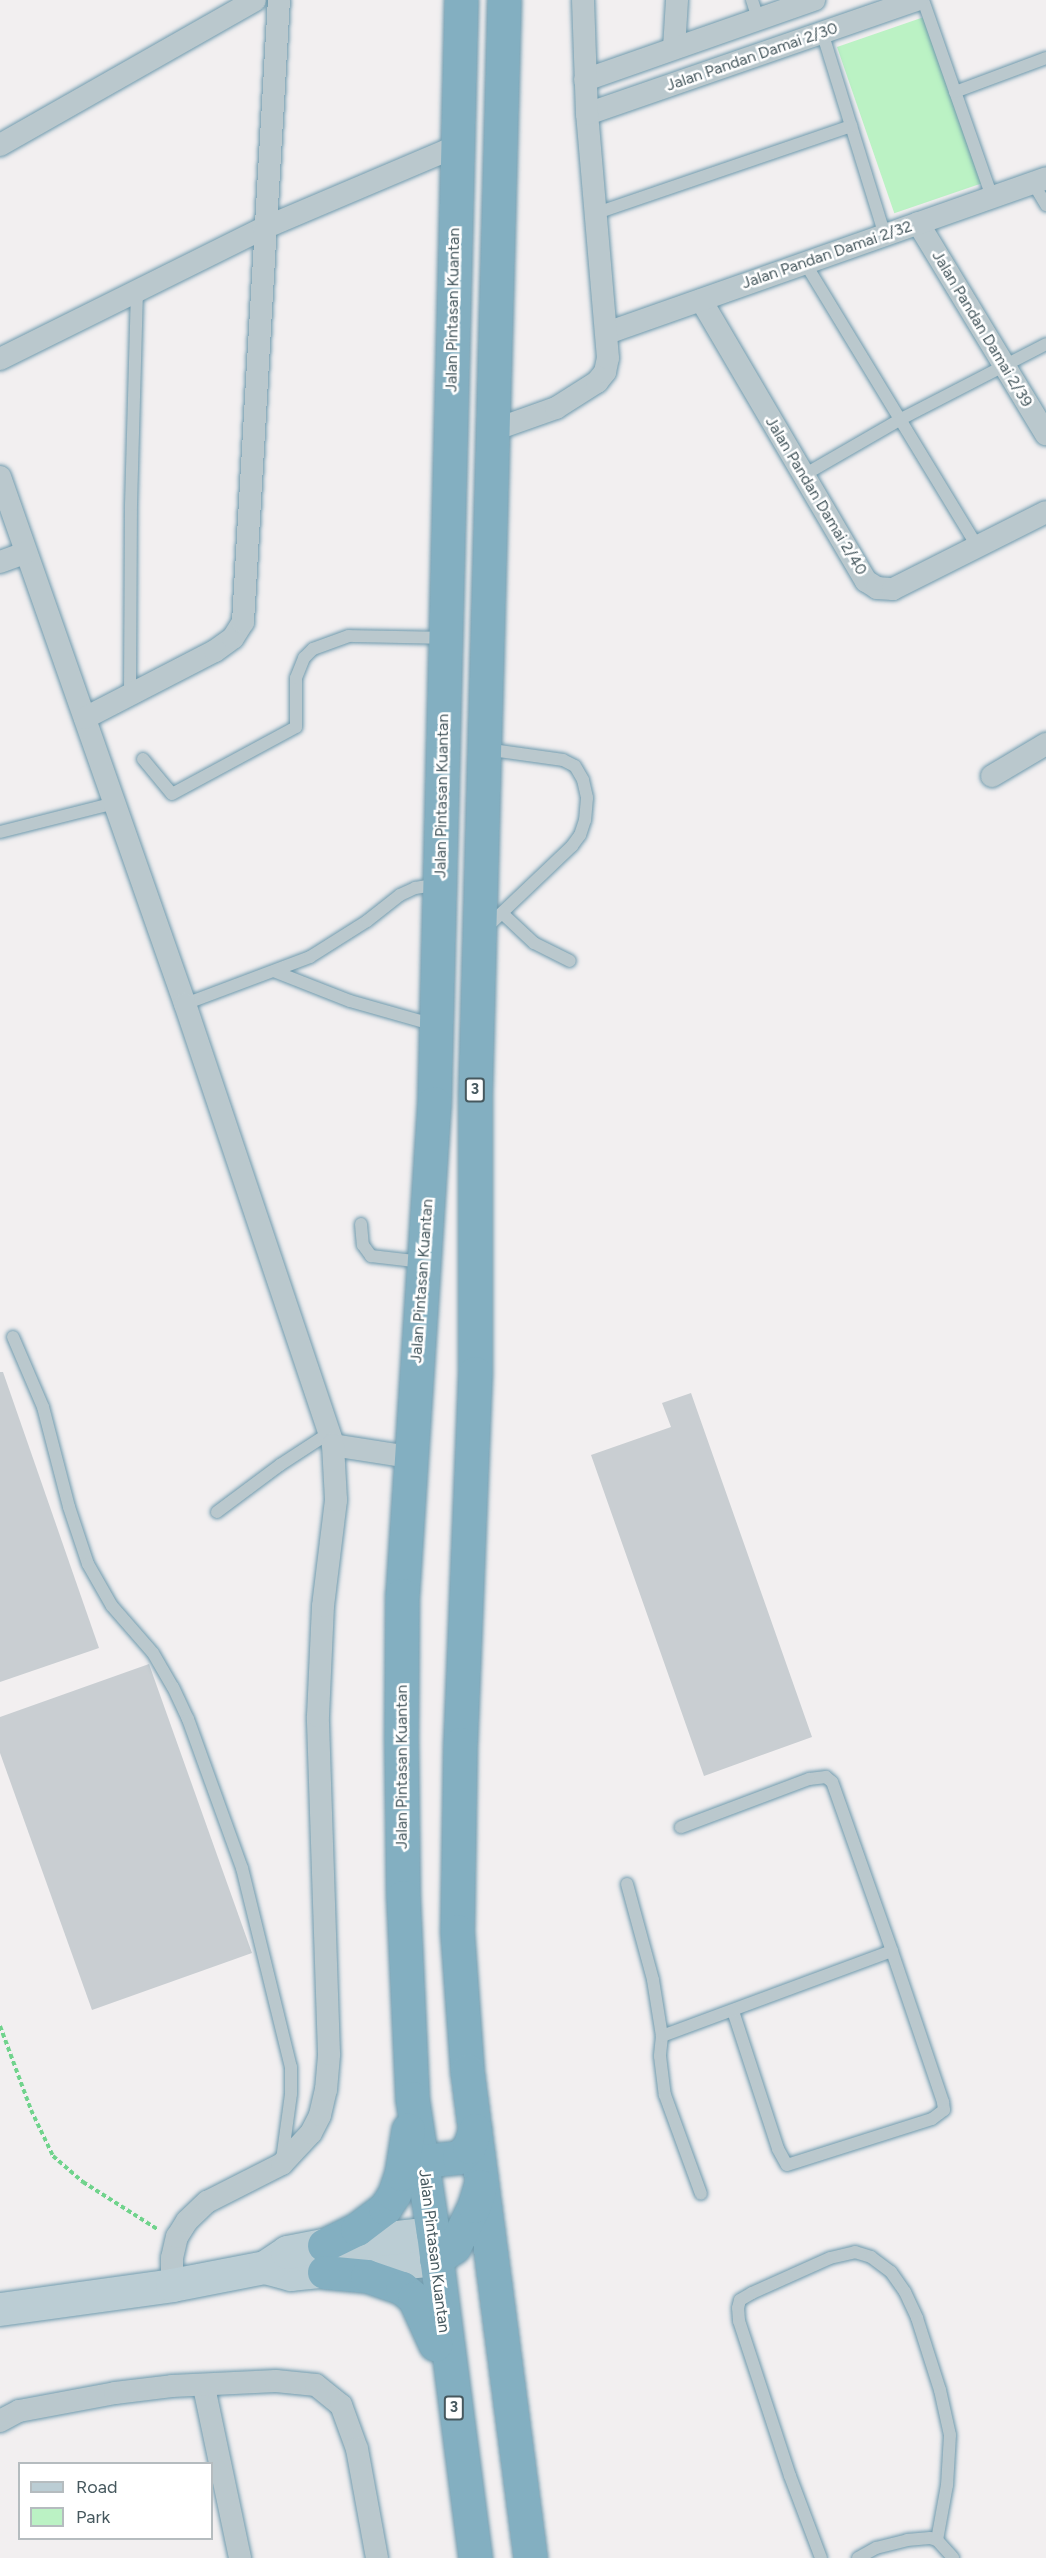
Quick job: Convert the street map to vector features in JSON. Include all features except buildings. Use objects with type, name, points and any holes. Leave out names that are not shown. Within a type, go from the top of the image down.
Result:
[{"type":"highway","name":"Jalan Pintasan Kuantan","points":[[461,0],[436,1026],[424,1262],[402,1595],[401,1738],[403,1897],[412,2098],[441,2246],[450,2373],[475,2558]]},
{"type":"highway","name":"3","points":[[504,0],[494,430],[478,935],[475,1093],[475,1373],[460,1744],[457,1931],[467,2071],[530,2558]]},
{"type":"highway","points":[[324,2259],[374,2218],[394,2194],[401,2174],[412,2098]]},
{"type":"highway","points":[[423,2161],[459,2157],[470,2147],[475,2130]]},
{"type":"highway","points":[[482,2180],[474,2206],[441,2246],[482,2262],[495,2282]]},
{"type":"highway","points":[[324,2259],[386,2281],[414,2298],[450,2373]]},
{"type":"street","points":[[0,145],[255,0]]},
{"type":"street","points":[[85,718],[130,692],[215,651],[233,638],[243,622],[264,228],[279,0]]},
{"type":"street","points":[[494,430],[556,408],[597,382],[605,372],[608,358],[587,114],[583,0]]},
{"type":"street","points":[[674,48],[676,0]]},
{"type":"street","points":[[585,80],[674,48],[755,10],[814,0]]},
{"type":"street","name":"Jalan Pandan Damai 2/30","points":[[587,114],[904,2]]},
{"type":"street","points":[[0,359],[264,228],[457,146]]},
{"type":"street","name":"Jalan Pandan Damai 2/32","points":[[607,333],[1039,180]]},
{"type":"street","name":"Jalan Pandan Damai 2/39","points":[[918,223],[1046,434]]},
{"type":"street","name":"Jalan Pandan Damai 2/40","points":[[701,300],[866,581],[877,588],[894,589],[1046,512]]},
{"type":"street","points":[[0,477],[185,1004],[331,1439],[336,1500],[323,1606],[318,1716],[329,2054],[326,2090],[320,2115],[311,2133],[282,2164],[207,2202],[188,2221],[176,2240],[172,2258],[172,2285]]},
{"type":"street","points":[[0,562],[25,553]]},
{"type":"street","points":[[992,776],[1046,744]]},
{"type":"street","points":[[331,1439],[410,1457]]},
{"type":"street","points":[[0,2309],[172,2285],[265,2267],[287,2252],[324,2259],[441,2246]]},
{"type":"street","points":[[0,2421],[19,2411],[115,2393],[172,2386],[204,2387],[276,2381],[316,2385],[341,2405],[357,2449],[377,2558]]},
{"type":"street","points":[[204,2387],[240,2558]]},
{"type":"lane","points":[[923,0],[992,197]]},
{"type":"lane","points":[[822,32],[885,235]]},
{"type":"lane","points":[[955,92],[1046,58]]},
{"type":"lane","points":[[594,214],[851,126]]},
{"type":"lane","points":[[1039,180],[1046,205]]},
{"type":"lane","points":[[805,263],[978,548]]},
{"type":"lane","points":[[130,692],[131,505],[137,291]]},
{"type":"lane","points":[[804,475],[901,419],[1046,344]]},
{"type":"lane","points":[[143,759],[172,794],[296,727],[296,678],[304,658],[313,650],[328,642],[349,636],[445,638]]},
{"type":"lane","points":[[478,935],[572,846],[580,835],[585,820],[587,798],[583,780],[575,766],[563,760],[483,749]]},
{"type":"lane","points":[[0,832],[115,803]]},
{"type":"lane","points":[[185,1004],[276,972],[310,957],[338,940],[400,895],[415,888],[440,884]]},
{"type":"lane","points":[[502,913],[534,943],[570,961]]},
{"type":"lane","points":[[276,972],[350,1001],[436,1026]]},
{"type":"lane","points":[[361,1224],[363,1245],[371,1256],[424,1262]]},
{"type":"lane","points":[[13,1336],[43,1407],[69,1507],[88,1564],[112,1606],[153,1653],[173,1687],[188,1719],[242,1868],[291,2067],[291,2094],[282,2164]]},
{"type":"lane","points":[[217,1512],[280,1465],[331,1439]]},
{"type":"lane","points":[[681,1827],[809,1779],[826,1777],[832,1782],[943,2102],[942,2114],[787,2164],[778,2149],[733,2010]]},
{"type":"lane","points":[[627,1884],[653,1980],[662,2036],[660,2056],[666,2095],[702,2194]]},
{"type":"lane","points":[[662,2036],[892,1951]]},
{"type":"lane","points":[[821,2558],[790,2476],[739,2321],[738,2308],[740,2300],[790,2275],[830,2258],[855,2252],[872,2257],[891,2272],[905,2292],[917,2318],[940,2390],[950,2435],[947,2485],[937,2540]]},
{"type":"lane","points":[[858,2558],[876,2548],[907,2540],[937,2540],[953,2558]]},
{"type":"path","points":[[0,2026],[31,2110],[53,2156],[83,2182],[176,2240]]},
{"type":"green space","points":[[924,17],[981,183],[894,213],[837,47]]}]
